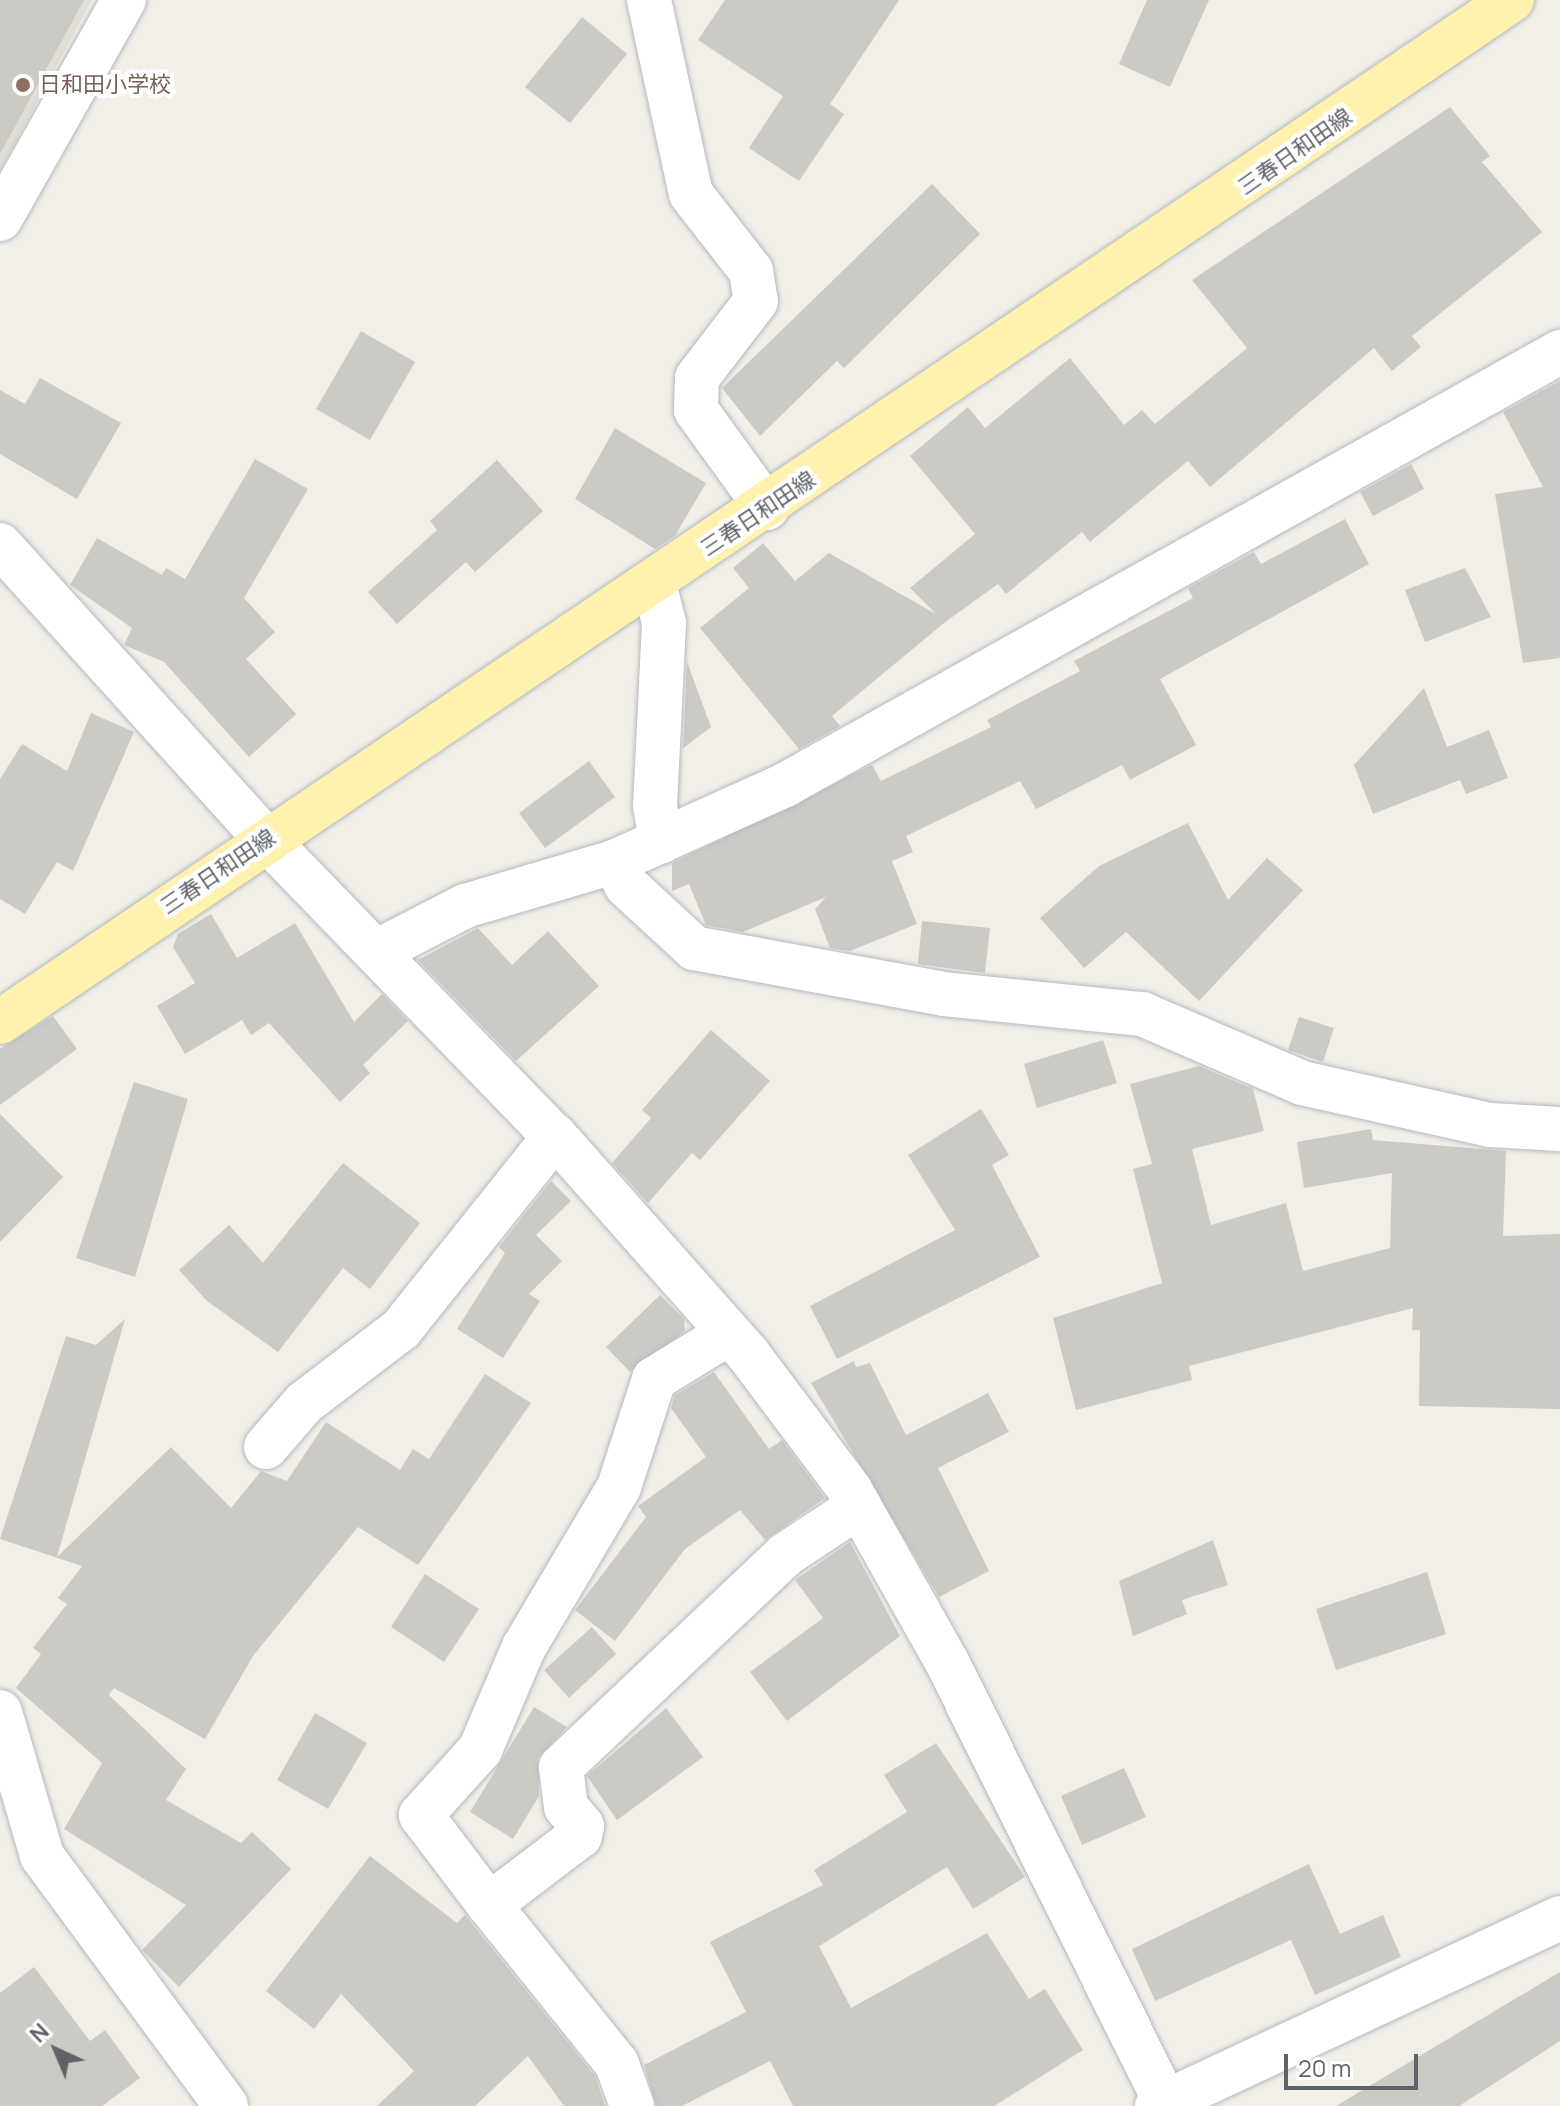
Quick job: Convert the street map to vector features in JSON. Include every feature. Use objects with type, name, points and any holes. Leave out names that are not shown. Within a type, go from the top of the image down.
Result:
[{"type":"main road","name":"三春日和田線","points":[[0,1022],[266,839],[767,508],[1512,0]]},
{"type":"street","points":[[0,219],[124,0]]},
{"type":"street","points":[[649,0],[691,194],[751,271],[756,301],[697,378],[696,410],[767,508]]},
{"type":"street","points":[[376,952],[465,906],[614,862],[785,785],[1560,352]]},
{"type":"street","points":[[0,545],[266,839],[555,1136],[729,1333],[859,1506],[947,1662],[1163,2105],[1560,1918]]},
{"type":"street","points":[[654,583],[664,623],[655,806],[661,841]]},
{"type":"street","points":[[614,862],[626,885],[694,948],[944,994],[1142,1014],[1302,1083],[1490,1125],[1560,1129]]},
{"type":"street","points":[[266,1447],[304,1403],[401,1329],[555,1136]]},
{"type":"street","points":[[632,2106],[617,2064],[421,1815],[480,1750],[524,1647],[619,1487],[649,1387],[693,1348],[729,1333]]},
{"type":"street","points":[[489,1905],[580,1836],[582,1826],[566,1807],[561,1767],[785,1555],[859,1506]]},
{"type":"street","points":[[0,1712],[42,1856],[226,2106]]},
{"type":"shaded area","name":"日和田小学校","points":[[0,0],[92,0],[0,171]]},
{"type":"building","name":"日和田小学校","points":[[0,0],[84,0],[0,154]]},
{"type":"building","points":[[725,0],[899,0],[830,104],[844,114],[799,181],[749,148],[783,96],[698,40]]},
{"type":"building","points":[[1147,0],[1209,0],[1170,87],[1119,64]]},
{"type":"building","points":[[582,17],[627,54],[570,123],[525,87]]},
{"type":"building","points":[[1450,107],[1490,156],[1482,162],[1542,232],[1412,336],[1421,347],[1392,371],[1374,348],[1210,487],[1188,461],[1090,542],[1082,532],[1006,594],[998,584],[944,623],[832,716],[840,726],[799,749],[700,628],[749,588],[733,568],[763,543],[795,581],[829,553],[936,614],[910,588],[975,534],[910,456],[968,407],[985,428],[1070,358],[1124,425],[1142,410],[1155,424],[1247,348],[1192,280]]},
{"type":"building","points":[[932,184],[980,234],[844,368],[837,361],[760,436],[722,388]]},
{"type":"building","points":[[361,331],[415,362],[370,440],[316,409]]},
{"type":"building","points":[[40,378],[121,423],[77,499],[0,454],[0,390],[25,404]]},
{"type":"building","points":[[1560,381],[1560,658],[1523,663],[1495,494],[1543,487],[1503,412]]},
{"type":"building","points":[[615,428],[706,483],[675,536],[655,549],[575,499]]},
{"type":"building","points":[[255,459],[308,489],[244,598],[275,632],[246,659],[296,714],[249,757],[164,662],[124,645],[132,628],[70,585],[97,538],[162,575],[166,568],[185,579]]},
{"type":"building","points":[[497,460],[543,511],[475,572],[466,562],[397,624],[368,592],[437,530],[430,521]]},
{"type":"building","points":[[1411,464],[1424,489],[1373,516],[1360,492]]},
{"type":"building","points":[[1345,519],[1369,564],[1160,679],[1196,745],[1130,780],[1122,765],[1036,809],[1020,781],[906,836],[913,852],[892,861],[917,924],[850,951],[830,948],[815,909],[826,897],[743,932],[706,925],[689,884],[672,891],[672,863],[872,765],[881,781],[991,727],[987,720],[1080,671],[1074,661],[1193,598],[1188,588],[1254,552],[1261,564]]},
{"type":"building","points":[[1465,568],[1491,617],[1425,642],[1405,590]]},
{"type":"building","points":[[687,662],[711,727],[683,748]]},
{"type":"building","points":[[1424,688],[1447,747],[1489,730],[1508,778],[1466,794],[1460,780],[1373,814],[1354,765]]},
{"type":"building","points":[[91,713],[134,732],[73,871],[57,862],[25,914],[0,899],[0,779],[22,744],[67,771]]},
{"type":"building","points":[[589,761],[615,797],[545,848],[519,813]]},
{"type":"building","points":[[1188,823],[1228,900],[1267,858],[1303,890],[1199,1001],[1126,932],[1084,968],[1040,918],[1099,866]]},
{"type":"building","points":[[211,914],[237,958],[295,923],[354,1022],[382,994],[408,1021],[363,1065],[370,1073],[340,1102],[269,1023],[251,1035],[242,1020],[185,1054],[157,1006],[195,983],[173,947],[178,934]]},
{"type":"building","points":[[922,921],[990,928],[985,973],[918,964]]},
{"type":"building","points":[[478,928],[512,965],[548,931],[599,986],[516,1061],[418,960]]},
{"type":"building","points":[[53,1016],[77,1049],[0,1105],[0,1049]]},
{"type":"building","points":[[1299,1017],[1334,1028],[1323,1062],[1288,1050]]},
{"type":"building","points":[[711,1030],[770,1081],[700,1160],[692,1153],[648,1203],[612,1163],[651,1118],[642,1110]]},
{"type":"building","points":[[1103,1040],[1117,1083],[1037,1108],[1024,1064]]},
{"type":"building","points":[[1199,1066],[1253,1089],[1264,1131],[1192,1149],[1211,1225],[1286,1203],[1303,1271],[1390,1248],[1392,1173],[1304,1188],[1297,1142],[1371,1129],[1373,1140],[1506,1151],[1503,1236],[1560,1234],[1560,1409],[1419,1406],[1420,1330],[1412,1330],[1413,1308],[1189,1366],[1192,1380],[1076,1410],[1053,1318],[1162,1283],[1133,1169],[1152,1164],[1130,1084]]},
{"type":"building","points":[[134,1082],[188,1099],[135,1277],[76,1258]]},
{"type":"building","points":[[981,1109],[1009,1155],[992,1165],[1040,1257],[837,1359],[810,1306],[955,1230],[908,1155]]},
{"type":"building","points":[[0,1114],[63,1177],[0,1242]]},
{"type":"building","points":[[343,1163],[420,1223],[370,1289],[343,1268],[278,1352],[207,1301],[179,1270],[229,1225],[263,1263]]},
{"type":"building","points":[[551,1181],[571,1201],[536,1235],[562,1261],[529,1294],[540,1301],[503,1358],[457,1329],[505,1253],[499,1247]]},
{"type":"building","points":[[660,1295],[684,1319],[685,1331],[630,1372],[606,1347]]},
{"type":"building","points":[[125,1319],[57,1557],[171,1447],[231,1508],[261,1471],[287,1481],[326,1422],[400,1470],[413,1449],[429,1459],[485,1374],[531,1403],[418,1565],[358,1527],[253,1656],[205,1739],[114,1688],[109,1695],[186,1769],[166,1800],[241,1843],[252,1832],[291,1869],[179,1987],[142,1950],[186,1905],[64,1829],[102,1763],[16,1688],[41,1654],[33,1648],[67,1604],[58,1598],[82,1566],[0,1539],[66,1336],[96,1345]]},
{"type":"building","points":[[854,1361],[856,1367],[870,1363],[906,1435],[988,1393],[1009,1432],[938,1468],[989,1571],[939,1597],[811,1383]]},
{"type":"building","points":[[714,1372],[769,1449],[782,1440],[825,1498],[765,1540],[740,1510],[685,1549],[615,1641],[575,1610],[646,1517],[638,1506],[706,1457],[671,1408],[675,1395]]},
{"type":"building","points":[[1213,1540],[1228,1585],[1182,1600],[1187,1614],[1133,1636],[1119,1581]]},
{"type":"building","points":[[850,1542],[900,1636],[787,1721],[750,1672],[823,1618],[795,1580]]},
{"type":"building","points":[[1427,1572],[1446,1634],[1336,1670],[1316,1609]]},
{"type":"building","points":[[425,1574],[479,1609],[444,1662],[391,1627]]},
{"type":"building","points":[[592,1627],[616,1654],[569,1698],[544,1670]]},
{"type":"building","points":[[534,1707],[567,1727],[538,1758],[539,1796],[513,1839],[470,1812]]},
{"type":"building","points":[[666,1708],[703,1757],[617,1820],[587,1776]]},
{"type":"building","points":[[315,1713],[367,1743],[328,1809],[277,1780]]},
{"type":"building","points":[[936,1743],[1025,1877],[973,1909],[947,1867],[819,1946],[851,2008],[987,1933],[1029,1999],[1045,1989],[1083,2050],[994,2106],[793,2106],[770,2061],[682,2106],[656,2106],[644,2065],[746,2012],[710,1942],[823,1885],[814,1870],[907,1812],[884,1775]]},
{"type":"building","points":[[1124,1768],[1146,1817],[1082,1845],[1061,1796]]},
{"type":"building","points":[[370,1856],[457,1923],[465,1915],[595,2076],[605,2106],[564,2106],[528,2056],[475,2106],[377,2106],[414,2071],[341,1994],[314,2029],[266,1991]]},
{"type":"building","points":[[1309,1864],[1340,1934],[1383,1915],[1401,1957],[1315,1995],[1291,1940],[1155,2001],[1132,1949]]},
{"type":"building","points":[[34,1967],[90,2041],[105,2030],[140,2078],[102,2106],[0,2106],[0,1993]]},
{"type":"building","points":[[1560,1972],[1560,2041],[1459,2106],[1336,2106]]},
{"type":"place","name":"日和田小学校","points":[[23,85]]}]
